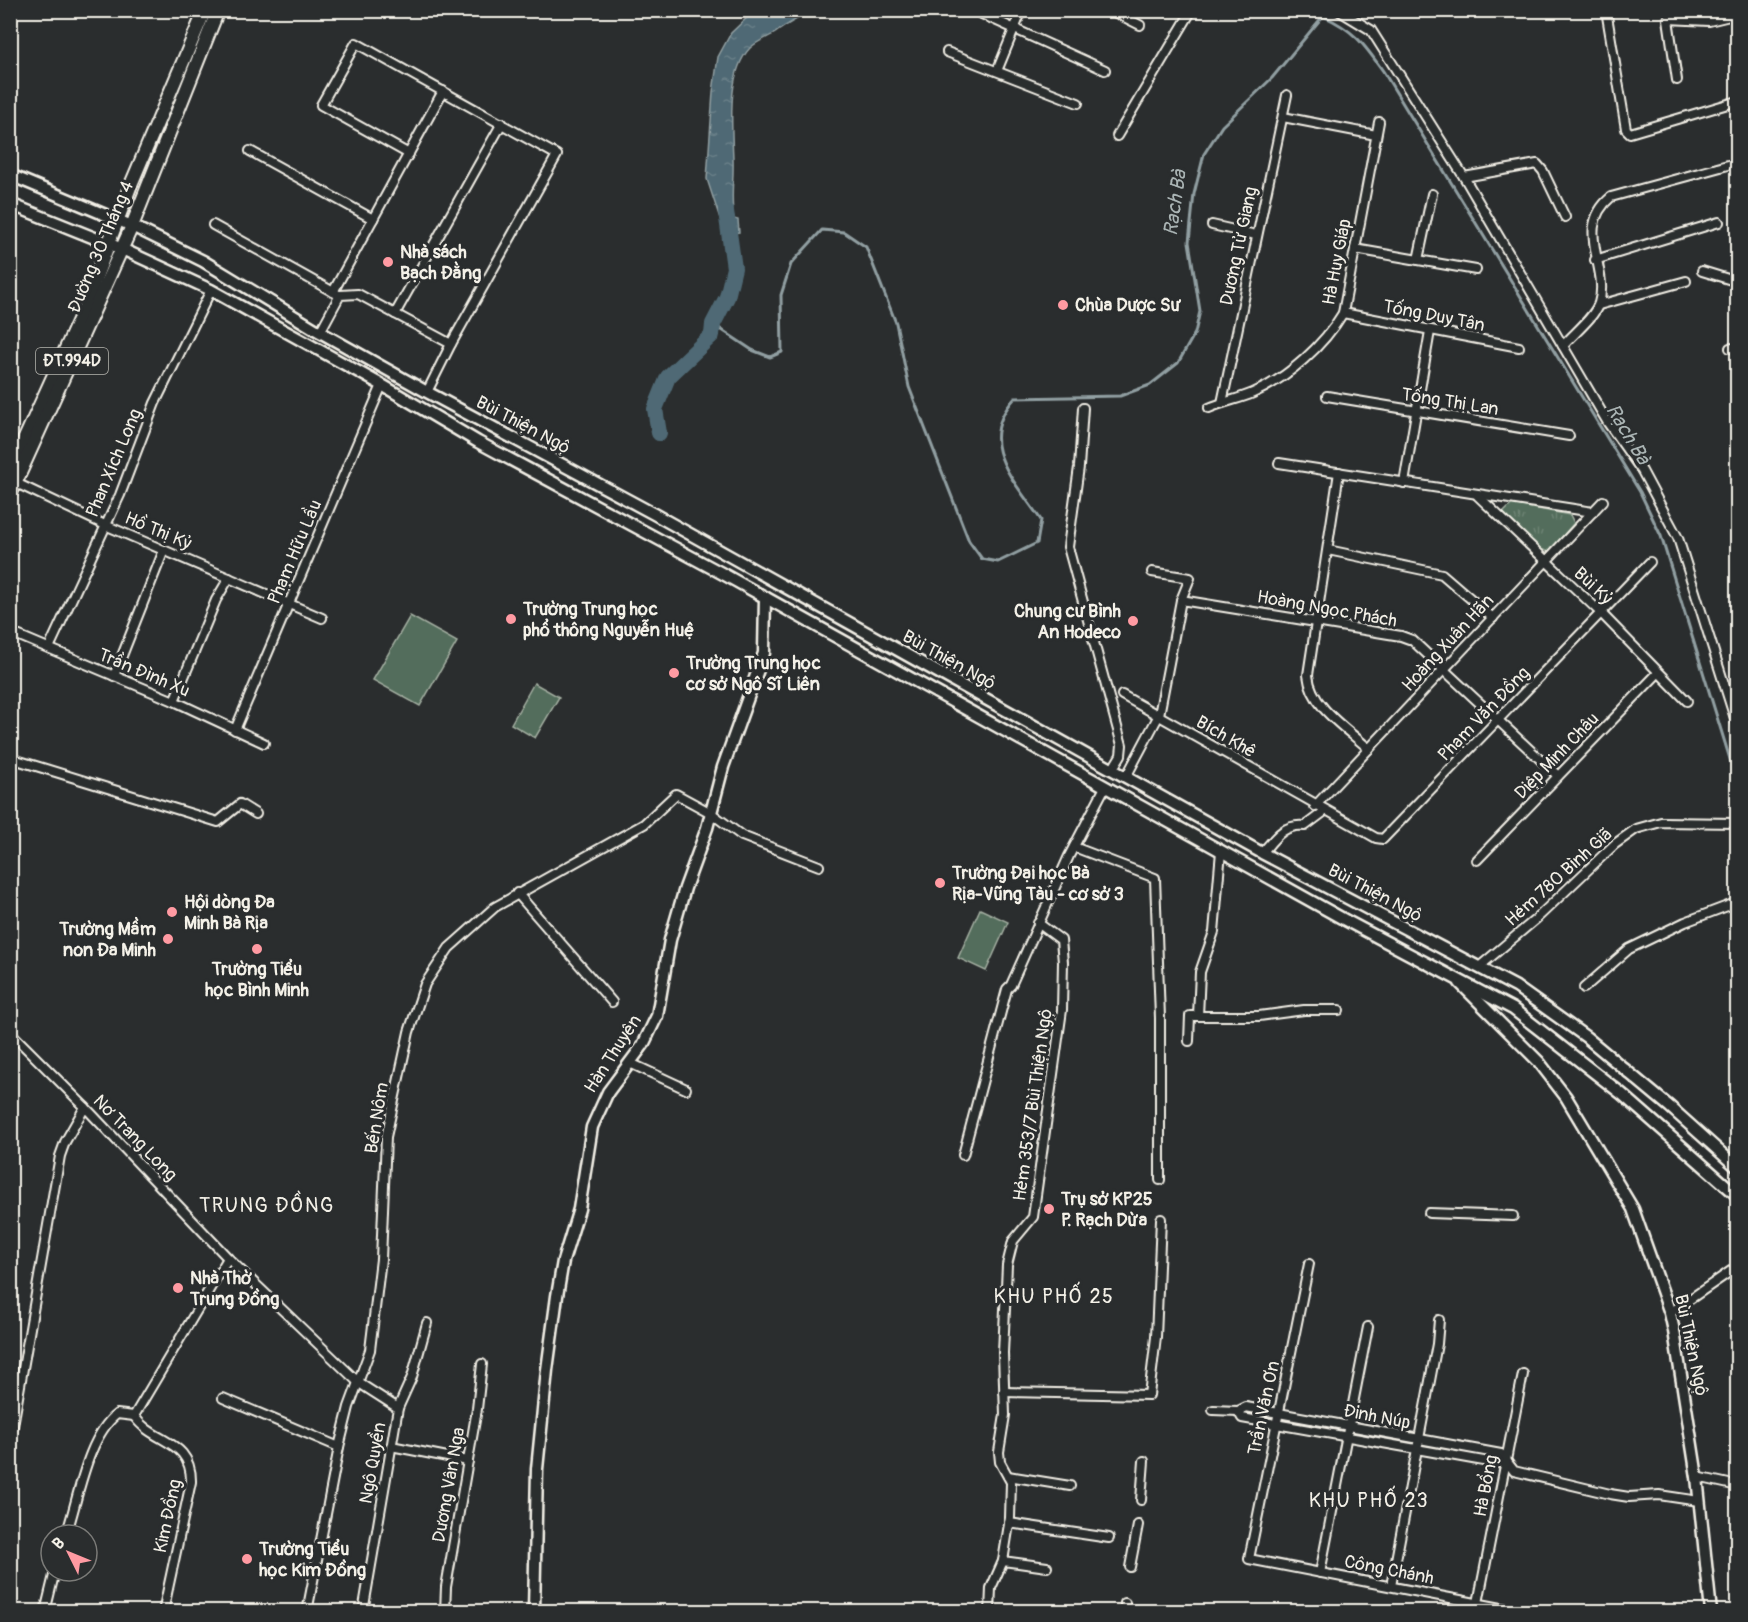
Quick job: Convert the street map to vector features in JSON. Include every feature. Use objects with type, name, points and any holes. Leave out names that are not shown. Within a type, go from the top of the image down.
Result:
[{"type":"main road","name":"Đường 30 Tháng 4","points":[[10,495],[132,226],[198,41],[205,10]]},
{"type":"main road","name":"Đường 30 Tháng 4","points":[[10,471],[83,311],[117,220],[198,41],[218,10]]},
{"type":"main road","name":"Bùi Thiện Ngộ","points":[[10,175],[132,226],[203,261],[320,332],[427,392],[592,480],[1262,853],[1479,967],[1561,1017],[1670,1107],[1737,1169]]},
{"type":"main road","name":"Bùi Thiện Ngộ","points":[[10,204],[122,249],[211,290],[311,348],[382,385],[478,442],[765,597],[1345,920],[1451,974],[1513,1009],[1565,1048],[1737,1196]]},
{"type":"main road","points":[[311,348],[320,332]]},
{"type":"main road","points":[[583,499],[592,480]]},
{"type":"main road","name":"Hàn Thuyên","points":[[534,1611],[537,1469],[557,1296],[563,1261],[579,1209],[594,1118],[608,1092],[650,1034],[657,1016],[670,940],[711,813],[723,767],[754,689],[764,653],[765,597]]},
{"type":"main road","points":[[806,621],[815,604]]},
{"type":"main road","points":[[1118,793],[1126,777]]},
{"type":"main road","name":"Bùi Thiện Ngộ","points":[[1451,974],[1539,1062],[1566,1097],[1633,1209],[1670,1312],[1697,1477],[1711,1611]]},
{"type":"main road","points":[[1725,1184],[1737,1169]]},
{"type":"street","points":[[973,10],[1105,70]]},
{"type":"street","points":[[997,71],[1022,10]]},
{"type":"street","points":[[1110,10],[1140,25]]},
{"type":"street","points":[[1117,136],[1192,10]]},
{"type":"street","points":[[1338,10],[1371,30],[1464,177],[1608,423],[1642,471],[1678,538],[1737,728]]},
{"type":"street","points":[[1606,10],[1626,129],[1630,133],[1737,102]]},
{"type":"street","points":[[1677,80],[1668,19],[1709,21],[1737,14]]},
{"type":"street","points":[[409,154],[321,105],[356,43],[557,155],[451,344],[427,392]]},
{"type":"street","points":[[947,52],[1078,103]]},
{"type":"street","points":[[320,332],[373,219],[443,91]]},
{"type":"street","name":"Dương Tử Giang","points":[[1222,403],[1287,95]]},
{"type":"street","points":[[1283,117],[1376,135]]},
{"type":"street","name":"Hà Huy Giáp","points":[[1209,408],[1255,392],[1291,370],[1334,330],[1343,313],[1379,122]]},
{"type":"street","points":[[395,314],[502,123]]},
{"type":"street","points":[[250,151],[373,219]]},
{"type":"street","points":[[1464,177],[1537,164],[1543,171],[1565,217]]},
{"type":"street","points":[[1599,305],[1601,290],[1592,240],[1599,211],[1611,197],[1728,165]]},
{"type":"street","points":[[1418,260],[1432,194]]},
{"type":"street","points":[[1595,260],[1719,222]]},
{"type":"street","points":[[213,225],[337,294],[358,294],[451,344]]},
{"type":"street","points":[[1212,225],[1256,235]]},
{"type":"street","points":[[1355,249],[1476,270]]},
{"type":"street","points":[[1702,272],[1737,282]]},
{"type":"street","points":[[1563,346],[1599,305],[1686,281]]},
{"type":"street","name":"Phan Xích Long","points":[[49,648],[105,525],[155,403],[211,290]]},
{"type":"street","name":"Tống Duy Tân","points":[[1343,313],[1520,347]]},
{"type":"street","points":[[1404,483],[1430,331]]},
{"type":"street","name":"Phạm Hữu Lầu","points":[[235,730],[382,385]]},
{"type":"street","name":"Tống Thị Lan","points":[[1327,396],[1569,436]]},
{"type":"street","points":[[1083,408],[1079,467],[1068,547],[1122,745],[1120,755],[1112,770]]},
{"type":"street","points":[[1279,463],[1593,512]]},
{"type":"street","points":[[1339,472],[1308,675],[1309,688],[1315,700],[1369,749]]},
{"type":"street","name":"Hồ Thị Kỷ","points":[[16,483],[105,525],[322,618]]},
{"type":"street","name":"Bùi Kỷ","points":[[1477,495],[1601,613],[1687,700]]},
{"type":"street","name":"Hoàng Xuân Hãn","points":[[1315,806],[1603,501]]},
{"type":"street","points":[[114,676],[164,550]]},
{"type":"street","points":[[1328,550],[1442,574],[1493,618]]},
{"type":"street","name":"Phạm Văn Đồng","points":[[1315,806],[1376,838],[1383,839],[1650,562]]},
{"type":"street","points":[[1126,777],[1159,715],[1181,600],[1190,579],[1152,572]]},
{"type":"street","points":[[174,701],[216,600],[230,578]]},
{"type":"street","name":"Hoàng Ngọc Phách","points":[[1181,600],[1317,621],[1412,640],[1558,776]]},
{"type":"street","name":"Trần Đình Xu","points":[[10,632],[174,701],[264,743]]},
{"type":"street","name":"Diệp Minh Châu","points":[[1477,860],[1658,673]]},
{"type":"street","name":"Bích Khê","points":[[1122,695],[1315,806]]},
{"type":"street","points":[[10,758],[218,822],[240,804],[256,814]]},
{"type":"street","points":[[963,1155],[1002,1002],[1074,847],[1106,787]]},
{"type":"street","name":"Bến Nôm","points":[[307,1611],[339,1447],[370,1350],[379,1287],[387,1137],[416,1006],[425,984],[449,948],[495,907],[644,824],[676,794],[711,813]]},
{"type":"street","points":[[1262,853],[1282,830],[1297,825],[1305,826],[1325,811]]},
{"type":"street","points":[[711,813],[742,836],[819,866]]},
{"type":"street","name":"Hẻm 780 Bình Giã","points":[[1479,967],[1536,919],[1615,844],[1636,829],[1660,822],[1737,824]]},
{"type":"street","points":[[1074,847],[1155,878],[1160,1018],[1160,1180]]},
{"type":"street","points":[[1198,1016],[1200,972],[1214,932],[1221,851]]},
{"type":"street","points":[[517,893],[612,1002]]},
{"type":"street","points":[[1584,988],[1629,949],[1685,922],[1737,902]]},
{"type":"street","name":"Hẻm 353/7 Bùi Thiện Ngộ","points":[[990,1611],[991,1588],[1003,1561],[1011,1490],[1008,1476],[1000,1462],[1007,1265],[1013,1240],[1033,1217],[1062,999],[1061,940],[1038,923]]},
{"type":"street","points":[[1189,1041],[1190,1016],[1259,1016],[1304,1010],[1339,1010]]},
{"type":"street","name":"Nơ Trang Long","points":[[10,1032],[85,1107],[228,1258],[359,1383],[398,1408]]},
{"type":"street","points":[[630,1063],[687,1089]]},
{"type":"street","points":[[10,1443],[60,1156],[65,1142],[85,1107]]},
{"type":"street","points":[[1429,1213],[1513,1216]]},
{"type":"street","points":[[1004,1392],[1149,1395],[1156,1337],[1161,1219]]},
{"type":"street","points":[[70,1523],[92,1451],[105,1424],[117,1414],[135,1416],[228,1258]]},
{"type":"street","name":"Trần Văn Ơn","points":[[1249,1559],[1310,1264]]},
{"type":"street","points":[[1670,1312],[1737,1266]]},
{"type":"street","points":[[1391,1586],[1418,1451],[1437,1344],[1439,1320]]},
{"type":"street","name":"Ngô Quyền","points":[[363,1611],[398,1408],[412,1377],[427,1323]]},
{"type":"street","points":[[1320,1572],[1368,1327]]},
{"type":"street","name":"Dương Vân Nga","points":[[445,1611],[446,1587],[482,1364]]},
{"type":"street","name":"Hà Bổng","points":[[1482,1606],[1523,1374]]},
{"type":"street","points":[[223,1398],[339,1447]]},
{"type":"street","name":"Đinh Núp","points":[[1213,1410],[1238,1411],[1246,1407],[1500,1454],[1514,1471],[1610,1494],[1629,1497],[1659,1494],[1700,1500]]},
{"type":"street","name":"Đinh Núp","points":[[1238,1411],[1242,1418],[1495,1464],[1507,1462]]},
{"type":"street","name":"Kim Đồng","points":[[135,1416],[140,1424],[181,1451],[192,1469],[163,1611]]},
{"type":"street","points":[[391,1446],[468,1461]]},
{"type":"street","points":[[1141,1500],[1144,1461]]},
{"type":"street","points":[[1008,1476],[1070,1486]]},
{"type":"street","points":[[1697,1477],[1737,1486]]},
{"type":"street","points":[[1009,1523],[1109,1538]]},
{"type":"street","points":[[1130,1567],[1138,1526]]},
{"type":"street","name":"Công Chánh","points":[[1249,1559],[1482,1606],[1522,1611]]},
{"type":"street","points":[[1003,1561],[1047,1567]]},
{"type":"street","points":[[45,1611],[52,1583]]},
{"type":"green space","points":[[1512,504],[1570,515],[1574,523],[1549,552],[1540,549],[1503,513]]},
{"type":"green space","points":[[410,616],[457,642],[420,706],[373,680]]},
{"type":"green space","points":[[534,683],[559,697],[535,738],[511,724]]},
{"type":"green space","points":[[980,909],[1008,922],[986,971],[958,958]]},
{"type":"water","points":[[754,11],[818,11],[797,19],[756,43],[742,59],[737,71],[732,101],[732,204],[734,219],[738,220],[739,232],[725,234],[707,179],[713,92],[718,57],[731,33]]},
{"type":"waterway","name":"Rạch Bà","points":[[713,324],[752,350],[770,357],[782,352],[781,295],[791,264],[822,230],[844,232],[866,247],[896,323],[909,387],[969,541],[982,559],[998,562],[1037,543],[1041,520],[1010,476],[1002,461],[998,446],[998,430],[1003,415],[1015,398],[1120,396],[1150,385],[1178,363],[1195,333],[1200,311],[1189,242],[1194,194],[1204,154],[1222,126],[1272,78],[1323,16],[1351,32],[1383,71],[1640,492],[1661,536],[1738,785]]},
{"type":"waterway","name":"Rạch Bà","points":[[659,433],[655,409],[668,377],[712,335],[713,324],[727,297],[734,268],[726,211]]},
{"type":"place","name":"Nhà sách Bạch Đằng","points":[[388,262]]},
{"type":"place","name":"Chùa Dược Sư","points":[[1063,305]]},
{"type":"place","name":"Trường Trung học phổ thông Nguyễn Huệ","points":[[511,619]]},
{"type":"place","name":"Chung cư Bình An Hodeco","points":[[1133,621]]},
{"type":"place","name":"Trường Trung học cơ sở Ngô Sĩ Liên","points":[[674,673]]},
{"type":"place","name":"Trường Đại học Bà Rịa-Vũng Tàu - cơ sở 3","points":[[940,883]]},
{"type":"place","name":"Hội dòng Đa Minh Bà Rịa","points":[[172,912]]},
{"type":"place","name":"Trường Mầm non Đa Minh","points":[[168,939]]},
{"type":"place","name":"Trường Tiểu học Bình Minh","points":[[257,949]]},
{"type":"place","name":"Trụ sở KP25 P. Rạch Dừa","points":[[1049,1209]]},
{"type":"place","name":"Nhà Thờ Trung Đồng","points":[[178,1288]]},
{"type":"place","name":"Trường Tiểu học Kim Đồng","points":[[247,1559]]},
{"type":"district","name":"TRUNG ĐỒNG","points":[[267,1205]]},
{"type":"district","name":"KHU PHỐ 25","points":[[1054,1296]]},
{"type":"district","name":"KHU PHỐ 23","points":[[1369,1500]]}]
